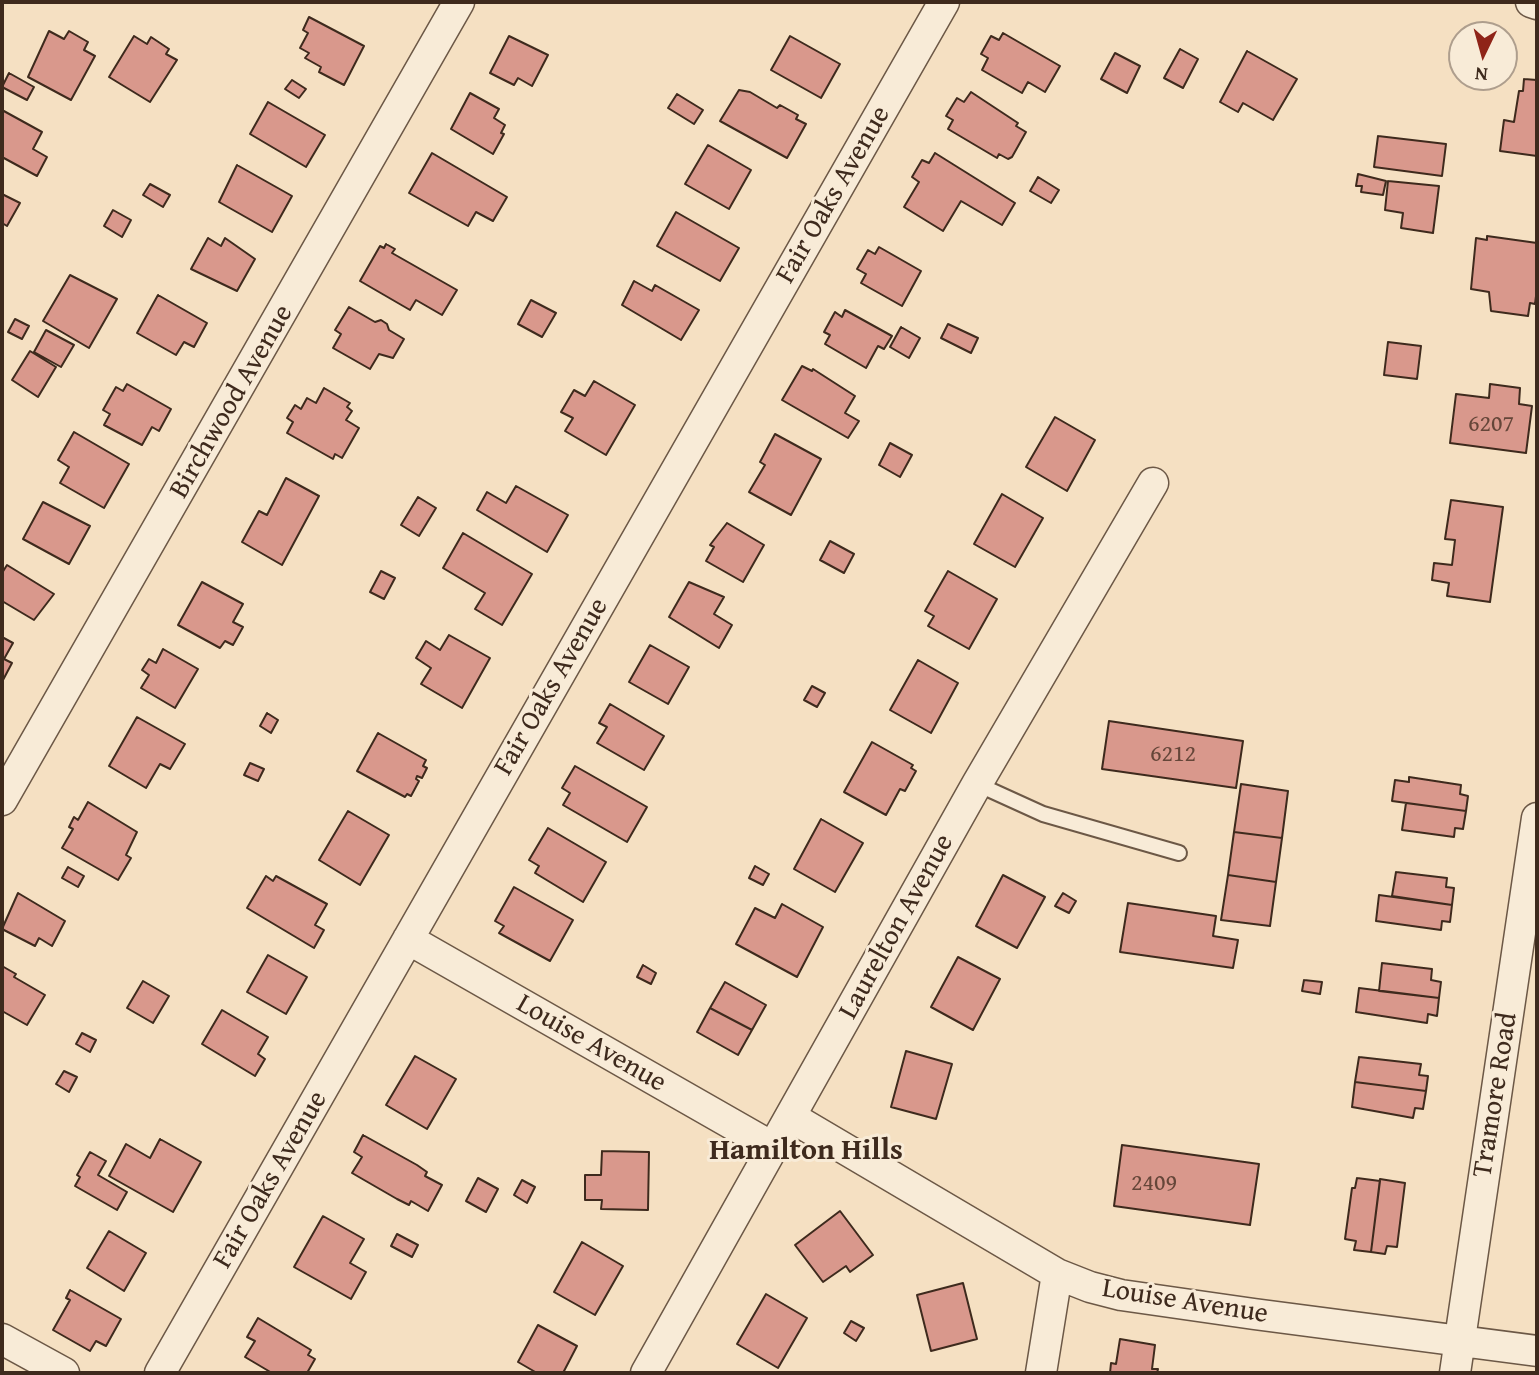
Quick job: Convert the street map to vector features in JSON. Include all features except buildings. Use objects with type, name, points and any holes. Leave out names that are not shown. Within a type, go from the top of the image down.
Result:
[{"type":"street","name":"Birchwood Avenue","points":[[2,800],[459,2]]},
{"type":"street","name":"Fair Oaks Avenue","points":[[160,1373],[944,2]]},
{"type":"street","points":[[1531,2],[1537,4]]},
{"type":"street","name":"Laurelton Avenue","points":[[646,1373],[977,784],[1153,483]]},
{"type":"street","name":"Tramore Road","points":[[1455,1373],[1537,818]]},
{"type":"street","name":"Louise Avenue","points":[[408,939],[774,1148]]},
{"type":"street","name":"Louise Avenue","points":[[791,1117],[1057,1274],[1121,1295],[1537,1351]]},
{"type":"street","points":[[1041,1373],[1057,1274]]},
{"type":"street","points":[[2,1339],[64,1373]]},
{"type":"lane","points":[[977,784],[1043,814],[1179,853]]},
{"type":"district","name":"Hamilton Hills","points":[[806,1151]]}]
